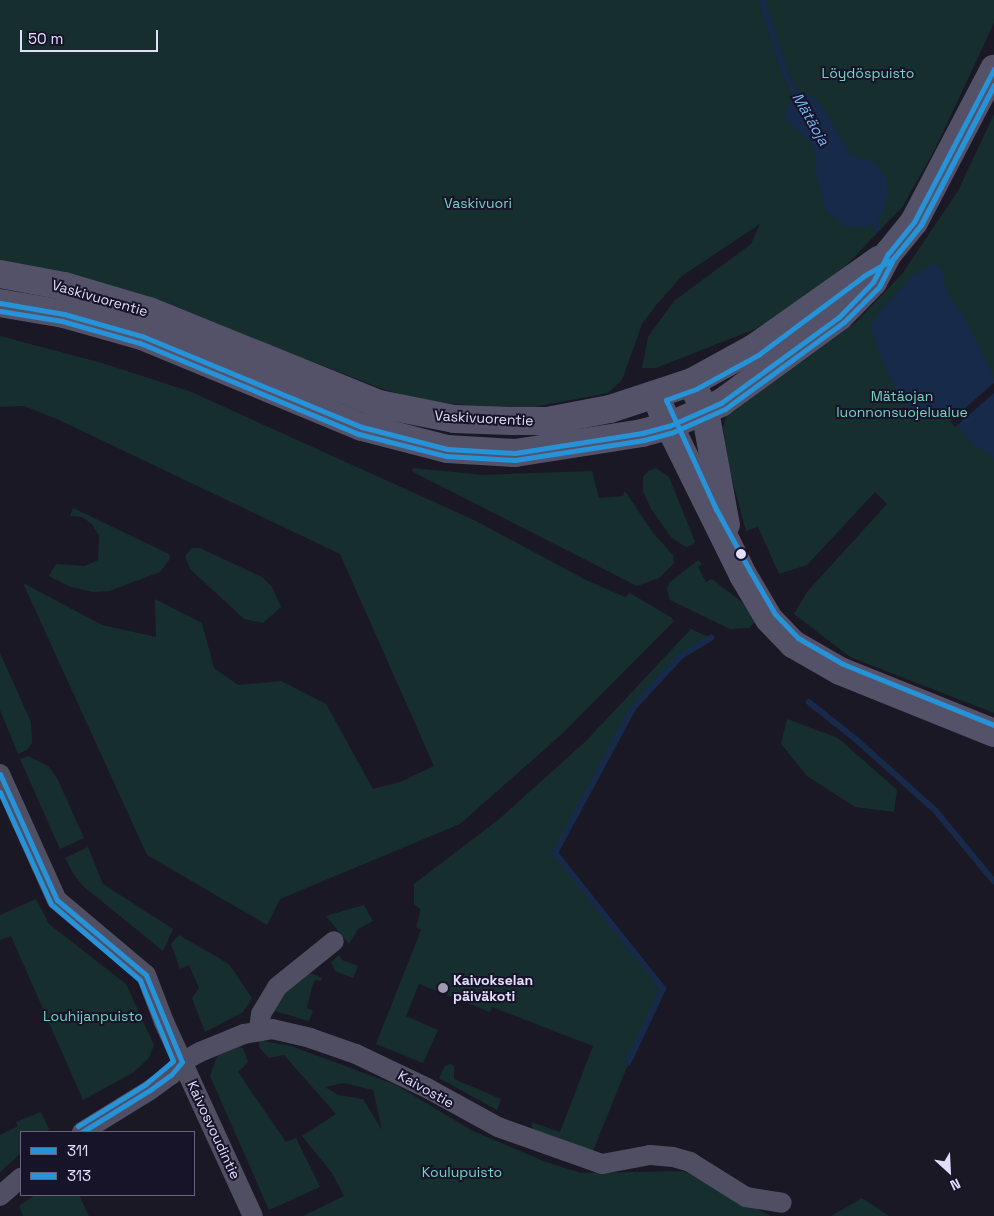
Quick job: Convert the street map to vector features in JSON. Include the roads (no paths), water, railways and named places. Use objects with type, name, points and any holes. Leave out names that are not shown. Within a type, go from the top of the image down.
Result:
[{"type":"main road","name":"Vaskivuorentie","points":[[0,303],[64,314],[142,336],[362,427],[447,449],[515,453],[574,446],[669,426],[705,411],[770,370],[839,317],[873,282],[888,254],[914,222],[994,69]]},
{"type":"main road","name":"Vaskivuorentie","points":[[0,274],[64,286],[149,311],[379,404],[421,415],[454,419],[547,420],[610,409],[656,396],[692,382],[754,348],[860,270],[888,254]]},
{"type":"main road","points":[[692,382],[705,411],[729,544]]},
{"type":"main road","points":[[656,396],[709,512],[729,544],[769,619],[793,644],[840,672],[994,733]]},
{"type":"street","name":"Kaivosvoudintie","points":[[0,774],[57,900],[146,975],[182,1062],[253,1216]]},
{"type":"street","points":[[259,1030],[261,1014],[277,987],[334,941]]},
{"type":"street","name":"Kaivostie","points":[[84,1131],[157,1085],[182,1062],[209,1048],[259,1030],[285,1032],[356,1054],[427,1088],[498,1127],[602,1164],[650,1155],[673,1157],[690,1162],[746,1197],[782,1203]]},
{"type":"street","points":[[0,1196],[20,1179]]},
{"type":"water","points":[[810,94],[819,102],[851,155],[875,163],[885,176],[888,194],[883,212],[879,219],[866,227],[846,227],[825,209],[816,173],[815,153],[810,142],[784,117],[788,104],[797,95]]},
{"type":"water","points":[[934,263],[944,271],[943,281],[949,296],[962,313],[994,378],[994,458],[973,444],[949,417],[917,414],[905,403],[890,379],[874,338],[871,327],[875,318],[911,277]]},
{"type":"waterway","name":"Mätäoja","points":[[762,0],[786,75],[801,102]]},
{"type":"waterway","name":"Mätäoja","points":[[872,217],[878,229]]},
{"type":"waterway","points":[[628,1063],[663,989],[555,853],[634,707],[681,656],[711,638]]},
{"type":"waterway","points":[[809,702],[857,740],[936,811],[994,881]]},
{"type":"place","name":"Kaivokselan päiväkoti","points":[[443,988]]},
{"type":"park label","name":"Löydöspuisto","points":[[868,73]]},
{"type":"park label","name":"Vaskivuori","points":[[478,203]]},
{"type":"park label","name":"Mätäojan luonnonsuojelualue","points":[[902,404]]},
{"type":"park label","name":"Louhijanpuisto","points":[[93,1016]]},
{"type":"park label","name":"Koulupuisto","points":[[462,1172]]}]
